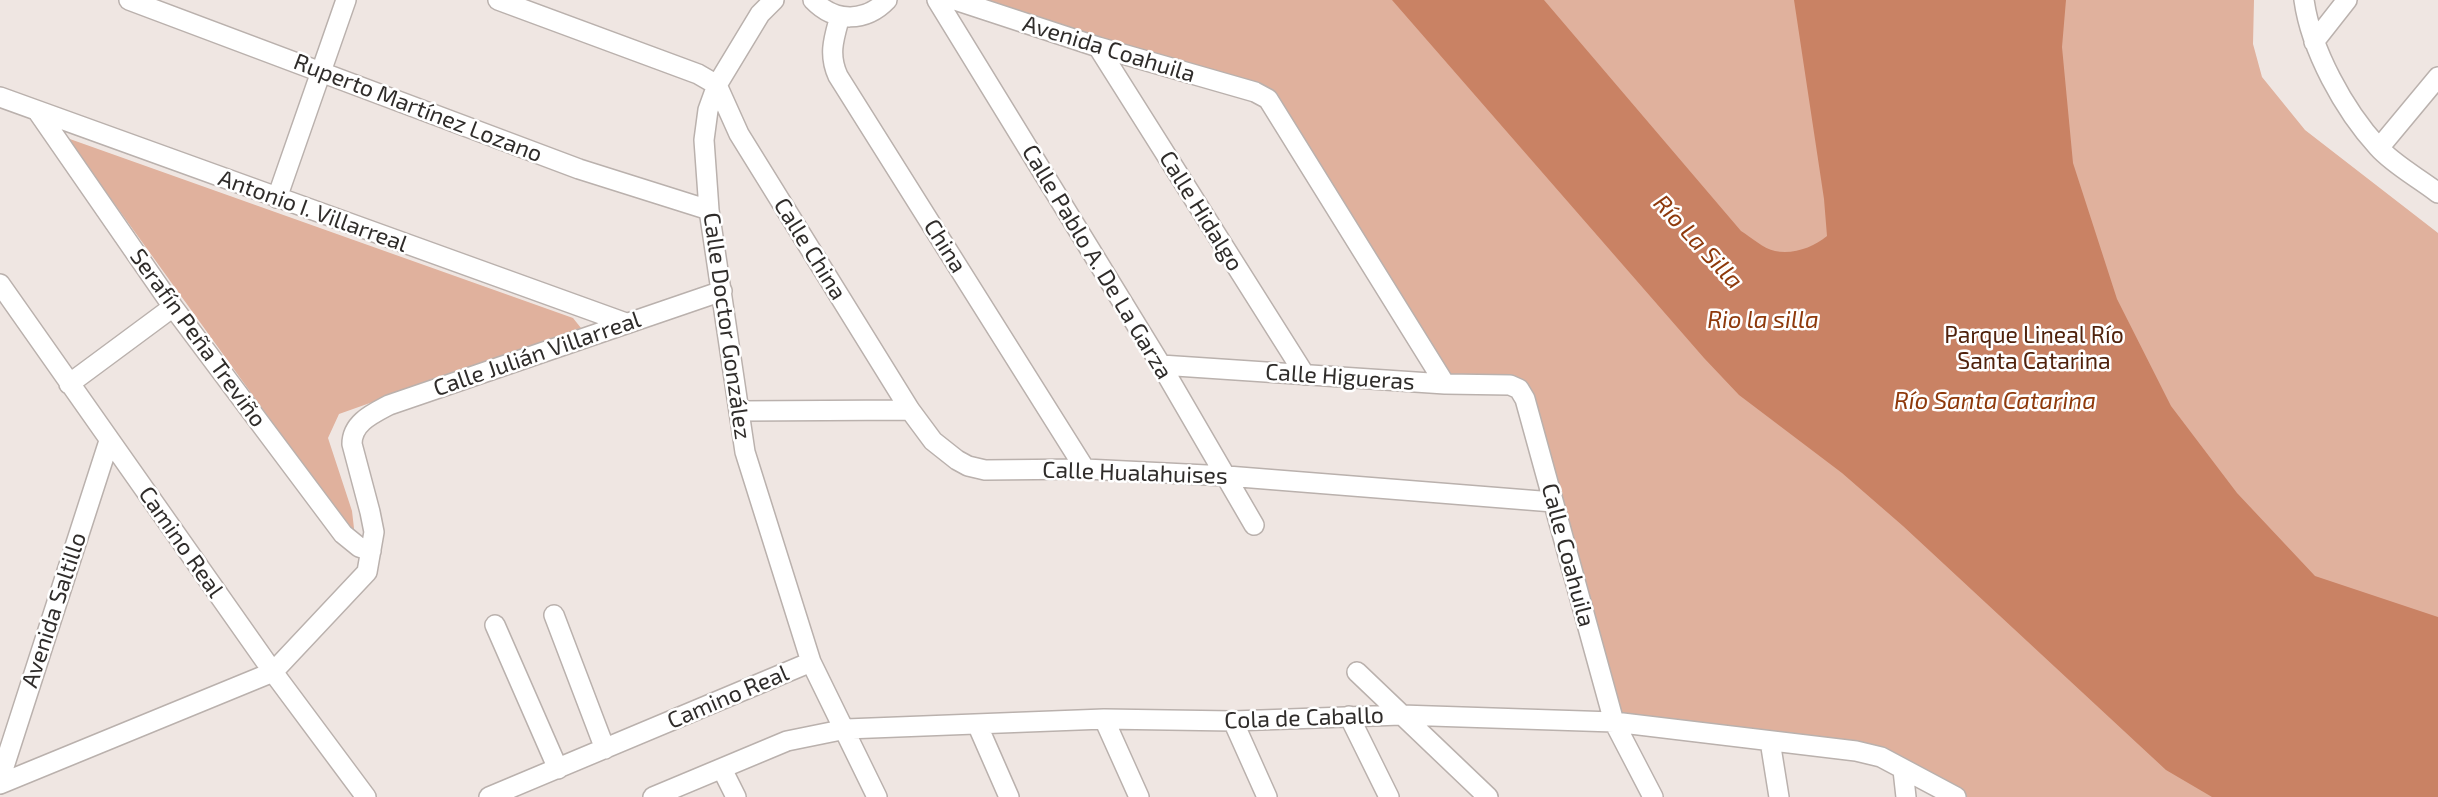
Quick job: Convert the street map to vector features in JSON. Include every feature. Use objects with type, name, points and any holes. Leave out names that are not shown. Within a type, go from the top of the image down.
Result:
[{"type":"street","name":"Ruperto Martínez Lozano","points":[[129,0],[579,169],[709,210]]},
{"type":"street","points":[[277,198],[346,0]]},
{"type":"street","points":[[498,0],[698,74],[717,85]]},
{"type":"street","name":"Calle Doctor González","points":[[774,0],[760,14],[717,85],[708,110],[704,140],[709,210],[745,452],[811,662],[877,797]]},
{"type":"street","points":[[813,0],[824,9],[840,16],[866,15],[887,0]]},
{"type":"street","name":"Calle Pablo A. De La Garza","points":[[937,0],[1161,365],[1254,525]]},
{"type":"street","name":"Avenida Coahuila","points":[[954,0],[1264,97],[1272,103],[1446,384]]},
{"type":"street","points":[[2304,0],[2314,42],[2329,76],[2379,148],[2438,193]]},
{"type":"street","points":[[2314,42],[2347,0]]},
{"type":"street","name":"China","points":[[840,16],[831,51],[838,76],[1085,469]]},
{"type":"street","name":"Calle Hidalgo","points":[[1098,47],[1305,375]]},
{"type":"street","points":[[2379,148],[2438,77]]},
{"type":"street","name":"Calle China","points":[[717,85],[739,134],[910,410]]},
{"type":"street","name":"Antonio I. Villarreal","points":[[0,97],[626,323]]},
{"type":"street","name":"Serafín Peña Treviño","points":[[38,112],[173,307],[343,534],[359,547],[371,551]]},
{"type":"street","name":"Camino Real","points":[[0,284],[273,672],[366,797]]},
{"type":"street","name":"Calle Julián Villarreal","points":[[371,551],[373,532],[370,512],[352,436],[356,427],[371,414],[389,404],[722,291]]},
{"type":"street","points":[[69,384],[173,307]]},
{"type":"street","name":"Calle Higueras","points":[[1161,365],[1446,384],[1510,385],[1519,389]]},
{"type":"street","name":"Calle Coahuila","points":[[1519,389],[1525,399],[1614,722],[1653,797]]},
{"type":"street","points":[[740,411],[910,410]]},
{"type":"street","name":"Calle Hualahuises","points":[[910,410],[933,441],[957,460],[985,470],[1085,469],[1227,476],[1553,502]]},
{"type":"street","name":"Avenida Saltillo","points":[[0,782],[109,440]]},
{"type":"street","points":[[273,672],[362,579],[367,572],[371,551]]},
{"type":"street","points":[[554,615],[605,749]]},
{"type":"street","points":[[495,625],[558,769]]},
{"type":"street","name":"Camino Real","points":[[489,797],[811,662]]},
{"type":"street","name":"Avenida Saltillo","points":[[0,782],[273,672]]},
{"type":"street","points":[[1357,672],[1488,797]]},
{"type":"street","name":"Cola de Caballo","points":[[653,797],[787,741],[846,729],[1104,719],[1233,721],[1401,715],[1614,722],[1856,751],[1881,757],[1956,797]]},
{"type":"street","points":[[1349,716],[1389,797]]},
{"type":"street","points":[[1104,719],[1139,797]]},
{"type":"street","points":[[1233,721],[1267,797]]},
{"type":"street","points":[[977,724],[1009,797]]},
{"type":"street","points":[[1770,741],[1779,797]]},
{"type":"street","points":[[722,769],[736,797]]},
{"type":"street","points":[[1903,770],[1906,797]]},
{"type":"green space","name":"Parque Lineal Río Santa Catarina","points":[[955,0],[2254,0],[2253,44],[2262,77],[2305,130],[2438,233],[2438,797],[1956,797],[1881,757],[1614,722],[1522,393],[1445,384],[1272,103]]},
{"type":"green space","points":[[67,138],[573,318],[581,328],[339,414],[328,438],[352,511],[355,537]]},
{"type":"water","name":"Río Santa Catarina","points":[[1392,0],[1544,0],[1741,231],[1766,248],[1789,252],[1816,244],[1827,236],[1824,199],[1794,0],[2066,0],[2062,47],[2073,163],[2117,299],[2171,406],[2237,493],[2315,576],[2438,617],[2438,797],[2212,797],[2166,770],[1903,526],[1842,473],[1739,395]]},
{"type":"water label","name":"Río La Silla","points":[[1698,242]]},
{"type":"water label","name":"Rio la silla","points":[[1763,320]]}]
